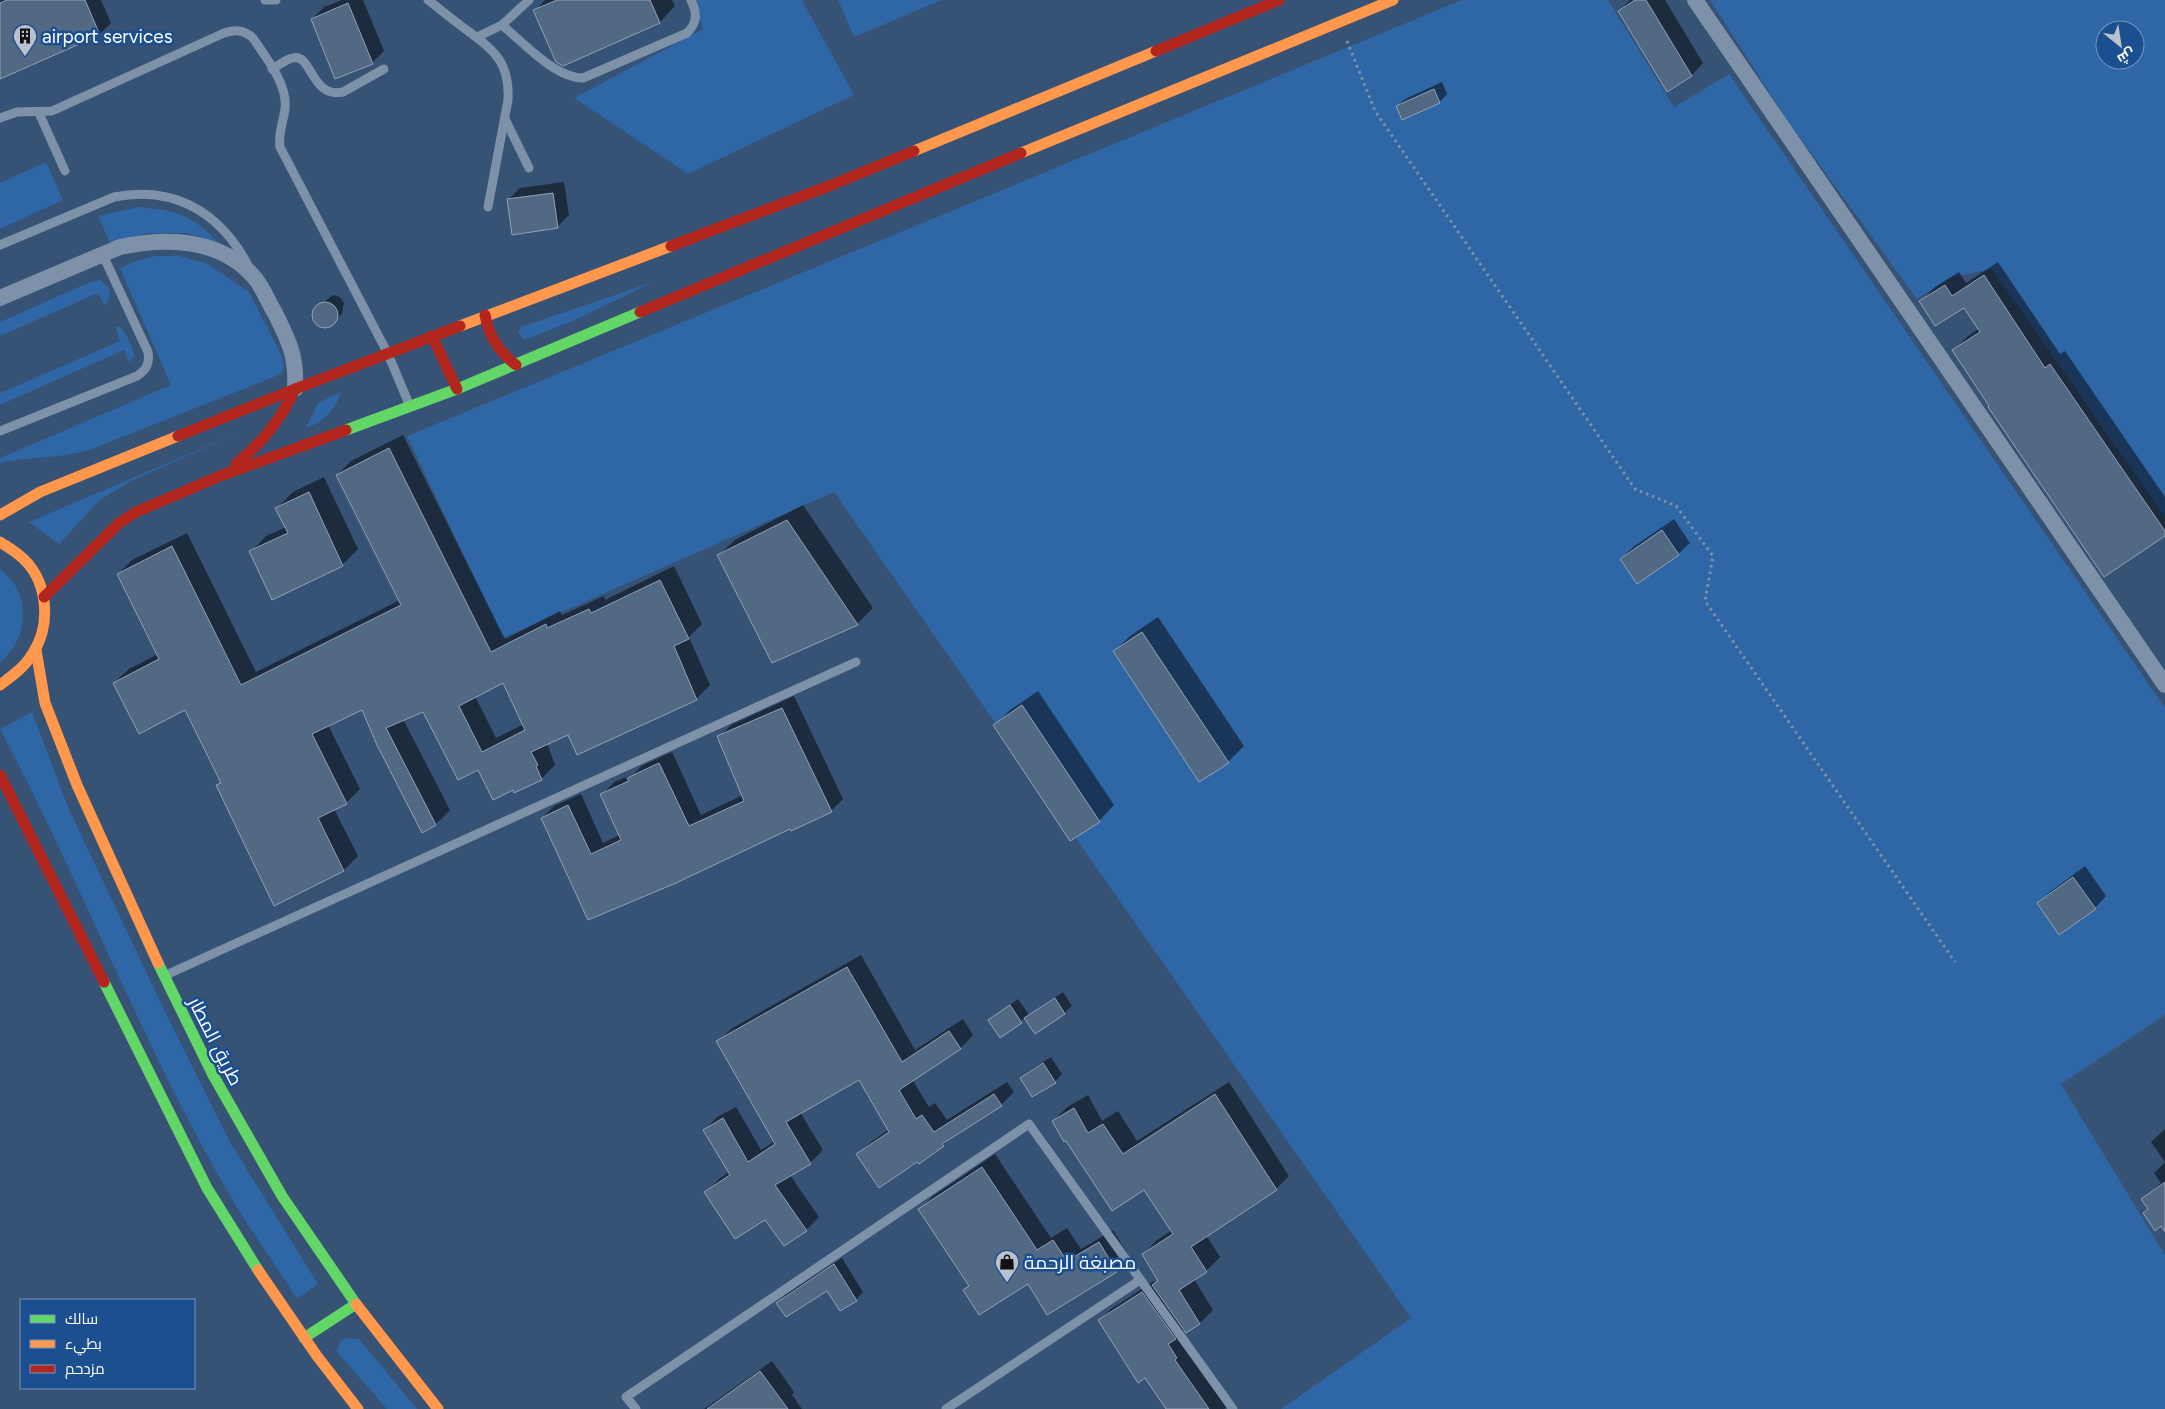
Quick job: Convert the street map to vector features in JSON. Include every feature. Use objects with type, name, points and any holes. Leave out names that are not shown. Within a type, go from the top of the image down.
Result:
[{"type":"main road","points":[[0,514],[40,492],[295,389],[485,315],[820,189],[1280,0]]},
{"type":"main road","points":[[44,597],[103,538],[125,520],[156,503],[220,476],[457,389],[758,261],[1393,0]]},
{"type":"main road","points":[[485,315],[486,326],[494,344],[500,352],[516,365]]},
{"type":"main road","points":[[432,336],[457,389]]},
{"type":"main road","points":[[220,476],[252,452],[266,438],[278,424],[295,389]]},
{"type":"main road","points":[[0,542],[11,547],[26,561],[38,578],[44,597],[45,618],[42,635],[36,650],[21,670],[0,685]]},
{"type":"main road","name":"طريق المطار","points":[[36,650],[45,703],[74,776],[164,976],[213,1076],[282,1196],[356,1304],[438,1409]]},
{"type":"main road","points":[[0,775],[207,1188],[246,1253],[304,1338],[358,1409]]},
{"type":"main road","points":[[304,1338],[356,1304]]},
{"type":"street","points":[[1695,0],[2165,685]]},
{"type":"street","points":[[0,298],[102,253],[120,247],[147,242],[175,240],[209,247],[240,263],[255,278],[290,342],[295,357],[295,389]]},
{"type":"lane","points":[[265,0],[276,0]]},
{"type":"lane","points":[[428,0],[494,51],[505,69],[509,89],[488,208]]},
{"type":"lane","points":[[477,37],[502,25],[529,0]]},
{"type":"lane","points":[[502,25],[558,71],[569,77],[583,78],[687,33],[695,23],[696,17],[696,11],[691,0]]},
{"type":"lane","points":[[0,118],[17,112],[39,113],[52,111],[232,30],[247,33],[253,38],[284,90],[285,100],[278,138],[280,147],[388,354],[411,406]]},
{"type":"lane","points":[[272,69],[292,58],[299,58],[304,62],[320,86],[330,93],[336,94],[384,69]]},
{"type":"lane","points":[[39,113],[65,171]]},
{"type":"lane","points":[[505,118],[529,168]]},
{"type":"lane","points":[[0,245],[114,197],[132,194],[152,194],[170,197],[204,213],[232,238],[255,278]]},
{"type":"lane","points":[[0,431],[137,376],[147,366],[148,352],[102,253]]},
{"type":"lane","points":[[164,976],[856,662]]},
{"type":"lane","points":[[636,1409],[626,1397],[1029,1124],[1233,1409]]},
{"type":"lane","points":[[946,1409],[1140,1280]]},
{"type":"path","points":[[1340,22],[1375,111],[1635,489],[1676,506],[1713,556],[1705,601],[1955,962]]},
{"type":"shaded area","points":[[693,0],[802,0],[854,95],[688,174],[574,98],[703,29]]},
{"type":"shaded area","points":[[838,0],[942,0],[854,37]]},
{"type":"shaded area","points":[[1462,0],[1608,0],[1674,107],[1729,74],[2165,708],[2165,1015],[2061,1084],[2165,1255],[2165,1409],[1281,1409],[1411,1318],[834,492],[503,638],[407,436]]},
{"type":"shaded area","points":[[1710,0],[2165,0],[2165,517],[1992,269],[1952,277],[1917,299],[1787,120]]},
{"type":"shaded area","points":[[46,162],[63,200],[0,229],[0,183]]},
{"type":"shaded area","points":[[138,207],[182,215],[199,225],[218,242],[186,233],[148,233],[111,245],[98,216]]},
{"type":"shaded area","points":[[155,256],[179,256],[206,263],[249,292],[282,356],[284,366],[281,374],[90,450],[68,455],[0,463],[0,458],[171,385],[120,268],[138,260]]},
{"type":"shaded area","points":[[100,280],[107,286],[110,292],[105,306],[98,293],[0,336],[0,322],[90,282]]},
{"type":"shaded area","points":[[653,282],[573,321],[527,339],[523,339],[518,333],[521,327]]},
{"type":"shaded area","points":[[116,327],[120,327],[123,330],[133,349],[135,356],[129,362],[124,350],[0,405],[0,393],[120,341]]},
{"type":"shaded area","points":[[341,392],[332,410],[323,419],[306,428],[318,403]]},
{"type":"shaded area","points":[[245,430],[131,481],[100,500],[59,544],[29,522]]},
{"type":"shaded area","points":[[0,569],[14,583],[19,593],[23,614],[22,625],[15,645],[0,662]]},
{"type":"shaded area","points":[[32,712],[68,807],[159,999],[230,1142],[318,1284],[297,1299],[229,1194],[168,1080],[58,845],[0,729]]},
{"type":"shaded area","points":[[347,1338],[359,1339],[417,1409],[387,1409],[337,1352],[340,1341]]},
{"type":"building","name":"airport services","points":[[7,0],[85,0],[100,35],[0,79],[0,3]]},
{"type":"building","points":[[557,0],[650,0],[660,23],[563,66],[556,62],[533,10]]},
{"type":"building","points":[[1635,0],[1646,0],[1692,76],[1667,92],[1618,11]]},
{"type":"building","points":[[348,3],[373,64],[335,79],[311,19]]},
{"type":"building","points":[[1434,89],[1440,103],[1402,120],[1396,106]]},
{"type":"building","points":[[553,193],[558,228],[512,235],[507,199]]},
{"type":"building","points":[[1984,275],[2045,368],[2050,364],[2165,531],[2165,536],[2104,577],[1988,407],[1952,350],[1980,332],[1964,308],[1935,326],[1919,301],[1945,285],[1952,296]]},
{"type":"building","points":[[325,302],[334,306],[338,315],[334,324],[325,328],[316,324],[312,315],[316,306]]},
{"type":"building","points":[[389,448],[491,652],[546,624],[547,628],[589,609],[591,613],[660,580],[689,639],[674,646],[697,700],[577,755],[568,735],[531,752],[538,765],[536,766],[542,780],[514,793],[513,790],[493,800],[478,770],[458,780],[423,712],[386,728],[436,825],[422,833],[377,745],[362,710],[312,734],[347,804],[318,818],[344,871],[274,906],[216,785],[221,783],[185,710],[139,734],[113,683],[159,659],[117,574],[172,546],[241,685],[401,605],[336,475]],"holes":[[[503,683],[525,730],[482,752],[459,706]]]},
{"type":"building","points":[[309,492],[343,566],[272,600],[249,551],[288,533],[275,508]]},
{"type":"building","points":[[787,520],[858,625],[772,663],[717,555]]},
{"type":"building","points":[[1662,530],[1679,555],[1637,584],[1620,559]]},
{"type":"building","points":[[1142,632],[1229,763],[1199,782],[1113,651]]},
{"type":"building","points":[[1022,705],[1100,822],[1070,841],[993,725]]},
{"type":"building","points":[[782,708],[832,812],[791,831],[790,829],[676,883],[588,920],[541,818],[568,805],[591,854],[621,840],[600,794],[629,781],[627,778],[659,763],[689,826],[744,801],[717,736]]},
{"type":"building","points":[[2073,877],[2096,909],[2059,935],[2037,903]]},
{"type":"building","points":[[847,967],[902,1062],[949,1031],[961,1049],[899,1090],[916,1119],[922,1115],[934,1132],[994,1094],[1002,1106],[942,1144],[944,1146],[919,1164],[917,1162],[879,1188],[856,1154],[889,1132],[859,1080],[786,1122],[811,1164],[775,1185],[807,1231],[784,1246],[765,1220],[735,1239],[704,1192],[730,1175],[703,1130],[723,1118],[748,1162],[775,1144],[716,1041]]},
{"type":"building","points":[[1055,998],[1065,1014],[1035,1034],[1024,1018]]},
{"type":"building","points":[[1010,1005],[1022,1023],[1000,1038],[988,1020]]},
{"type":"building","points":[[1043,1063],[1056,1083],[1032,1097],[1020,1078]]},
{"type":"building","points":[[1215,1094],[1277,1190],[1191,1247],[1207,1272],[1179,1290],[1200,1324],[1186,1333],[1152,1285],[1158,1281],[1142,1254],[1173,1234],[1144,1190],[1112,1211],[1066,1141],[1064,1142],[1052,1121],[1074,1108],[1088,1133],[1103,1124],[1123,1154]]},
{"type":"building","points":[[982,1167],[1037,1250],[1053,1240],[1067,1261],[1099,1242],[1117,1272],[1047,1315],[1028,1284],[979,1315],[963,1290],[969,1286],[918,1209]]},
{"type":"building","points":[[2165,1182],[2165,1232],[2161,1226],[2155,1231],[2143,1213],[2148,1209],[2141,1199]]},
{"type":"building","points":[[834,1264],[857,1301],[840,1311],[827,1291],[786,1317],[776,1303]]},
{"type":"building","points":[[1142,1292],[1176,1339],[1168,1344],[1177,1358],[1175,1360],[1209,1409],[1166,1409],[1145,1378],[1138,1383],[1098,1320]]},
{"type":"building","points":[[760,1371],[788,1409],[707,1409]]},
{"type":"traffic: fast","points":[[346,430],[457,389],[640,312]]},
{"type":"traffic: fast","points":[[158,963],[213,1075],[282,1196],[356,1304]]},
{"type":"traffic: fast","points":[[104,982],[207,1188],[258,1270]]},
{"type":"traffic: fast","points":[[304,1338],[356,1304]]},
{"type":"traffic: slow","points":[[1021,153],[1393,0]]},
{"type":"traffic: slow","points":[[914,151],[1156,51]]},
{"type":"traffic: slow","points":[[460,326],[671,246]]},
{"type":"traffic: slow","points":[[0,515],[40,492],[178,436]]},
{"type":"traffic: slow","points":[[0,542],[19,555],[36,576],[41,588],[45,615],[39,641],[30,658],[14,675],[0,685]]},
{"type":"traffic: slow","points":[[36,650],[45,703],[77,785],[158,963]]},
{"type":"traffic: slow","points":[[258,1270],[317,1356],[358,1409]]},
{"type":"traffic: slow","points":[[356,1304],[438,1409]]},
{"type":"traffic: jam","points":[[1156,51],[1279,0]]},
{"type":"traffic: jam","points":[[671,246],[829,186],[914,151]]},
{"type":"traffic: jam","points":[[640,312],[1021,153]]},
{"type":"traffic: jam","points":[[485,315],[489,330],[496,343],[516,365]]},
{"type":"traffic: jam","points":[[178,436],[460,326]]},
{"type":"traffic: jam","points":[[432,336],[457,389]]},
{"type":"traffic: jam","points":[[236,464],[270,430],[284,411],[295,389]]},
{"type":"traffic: jam","points":[[44,597],[119,523],[136,512],[220,476],[346,430]]},
{"type":"traffic: jam","points":[[0,775],[104,982]]},
{"type":"place","name":"airport services","points":[[25,57]]},
{"type":"place","name":"مصبغة الرحمة","points":[[1007,1283]]}]
